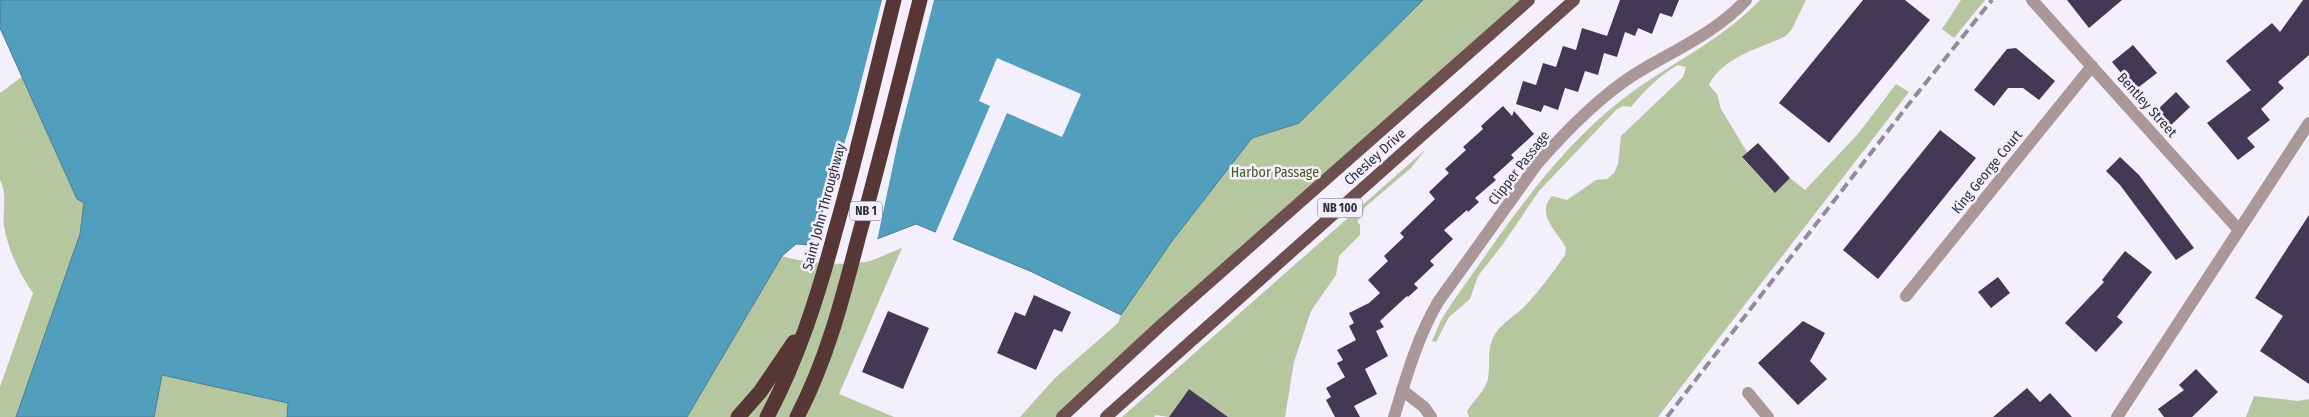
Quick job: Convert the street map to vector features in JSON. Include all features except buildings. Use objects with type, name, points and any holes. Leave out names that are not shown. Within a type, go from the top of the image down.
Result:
[{"type":"highway","name":"Saint John Throughway","points":[[767,417],[787,378],[809,318],[843,204],[894,0]]},
{"type":"highway","name":"NB 1","points":[[797,417],[806,399],[836,321],[887,134],[920,0]]},
{"type":"highway","points":[[738,417],[760,392],[809,318]]},
{"type":"main road","name":"Chesley Drive","points":[[1062,417],[1160,326],[1529,0]]},
{"type":"main road","name":"Chesley Drive","points":[[1106,417],[1574,0]]},
{"type":"street","name":"Clipper Passage","points":[[1394,417],[1420,336],[1438,302],[1549,150],[1611,92],[1649,66],[1716,26],[1746,0]]},
{"type":"street","name":"Bentley Street","points":[[2032,0],[2239,230]]},
{"type":"street","name":"King George Court","points":[[1906,296],[2092,66]]},
{"type":"street","points":[[2118,417],[2309,123]]},
{"type":"street","points":[[1402,390],[1424,407],[1432,417]]},
{"type":"street","points":[[1748,393],[1768,417]]},
{"type":"green space","name":"Harbor Passage","points":[[1423,0],[1529,0],[1062,417],[1020,417],[1055,378],[1118,323],[1121,315],[1172,241],[1252,138],[1299,123]]},
{"type":"green space","points":[[1760,0],[1806,0],[1792,29],[1786,36],[1732,60],[1715,75],[1709,85],[1717,94],[1721,109],[1747,152],[1742,158],[1774,192],[1790,178],[1805,190],[1858,134],[1896,84],[1909,92],[1658,417],[1469,417],[1467,411],[1487,383],[1490,351],[1495,334],[1531,300],[1565,255],[1566,248],[1547,216],[1547,203],[1552,196],[1567,200],[1596,180],[1607,179],[1614,173],[1618,164],[1621,136],[1683,77],[1686,67],[1678,65],[1671,69],[1641,95],[1631,107],[1623,106],[1617,109],[1539,191],[1503,244],[1478,276],[1470,299],[1449,317],[1436,342],[1432,341],[1441,320],[1454,300],[1530,195],[1550,170],[1594,123],[1636,89],[1727,29]]},
{"type":"green space","points":[[1961,0],[1985,0],[1954,38],[1942,29]]},
{"type":"green space","points":[[23,76],[77,199],[84,203],[80,234],[16,417],[0,417],[0,387],[33,293],[11,253],[4,226],[4,191],[0,180],[0,93]]},
{"type":"green space","points":[[1425,150],[1411,168],[1364,208],[1363,215],[1357,221],[1360,225],[1360,235],[1339,256],[1336,275],[1311,311],[1294,362],[1285,417],[1228,417],[1189,389],[1169,417],[1156,415],[1154,417],[1122,417]]},
{"type":"green space","points":[[902,248],[839,394],[894,417],[687,417],[782,256],[811,262],[856,263],[874,260]]},
{"type":"green space","points":[[162,375],[288,403],[287,417],[154,417]]},
{"type":"green space","points":[[2254,396],[2298,401],[2309,399],[2309,417],[2246,417]]},
{"type":"water","points":[[0,0],[1423,0],[1299,123],[1252,138],[1172,241],[1121,315],[1030,271],[916,224],[877,239],[829,246],[796,244],[782,256],[687,417],[287,417],[288,403],[162,375],[154,417],[16,417],[80,234],[84,203],[77,199],[0,28]]},
{"type":"pier","points":[[882,0],[934,0],[899,137],[877,241],[829,248],[812,247],[850,125]]},
{"type":"pier","points":[[997,58],[1081,94],[1062,137],[1007,113],[952,241],[935,234],[990,106],[979,101]]},
{"type":"railway","points":[[1667,417],[1908,105],[1992,0]]}]
